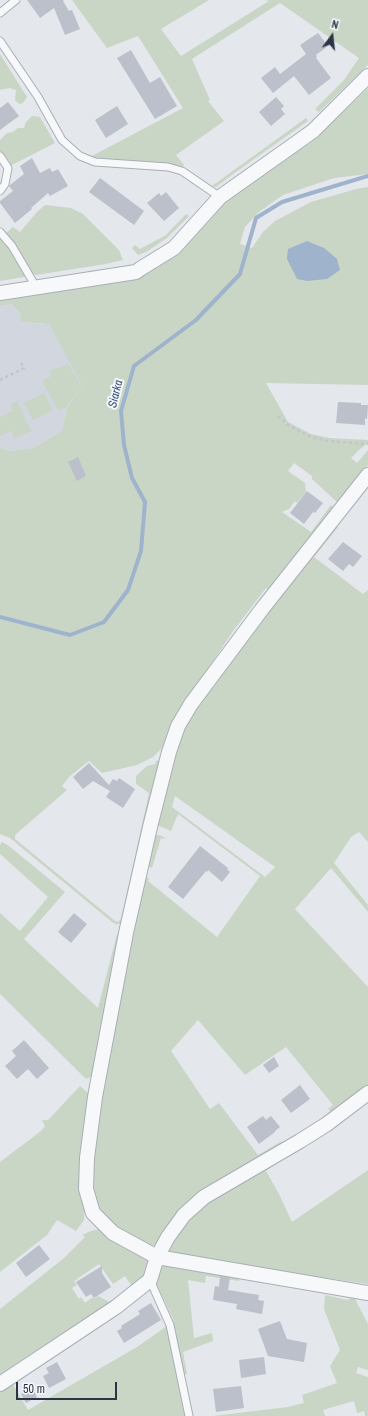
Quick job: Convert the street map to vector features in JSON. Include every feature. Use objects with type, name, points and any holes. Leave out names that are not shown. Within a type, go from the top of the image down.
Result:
[{"type":"street","points":[[0,293],[136,272],[174,248],[220,197],[313,130],[368,76]]},
{"type":"street","points":[[368,475],[262,609],[191,704],[178,726],[169,752],[126,933],[95,1097],[87,1158],[86,1189],[93,1213],[113,1233],[157,1257],[368,1293]]},
{"type":"street","points":[[0,1384],[116,1307],[150,1280],[157,1257],[168,1237],[184,1215],[204,1197],[327,1124],[368,1093]]},
{"type":"lane","points":[[0,13],[16,0]]},
{"type":"lane","points":[[0,41],[38,97],[62,140],[80,156],[95,162],[168,167],[182,171],[220,197]]},
{"type":"lane","points":[[0,156],[8,168],[5,184],[0,191]]},
{"type":"lane","points":[[0,232],[12,246],[36,287]]},
{"type":"lane","points":[[150,1280],[170,1324],[189,1416]]},
{"type":"path","points":[[0,380],[24,368],[20,363]]},
{"type":"path","points":[[278,416],[311,437],[327,441],[368,444]]},
{"type":"shaded area","points":[[11,304],[29,323],[49,324],[84,387],[67,407],[62,431],[33,448],[9,451],[0,448],[0,306]]},
{"type":"green space","points":[[72,0],[209,0],[161,29],[181,56],[269,1],[266,0],[368,0],[368,65],[319,112],[315,109],[344,80],[359,58],[280,3],[192,59],[210,100],[208,101],[224,121],[176,155],[184,165],[182,167],[171,164],[100,160],[90,157],[183,108],[138,36],[107,48]]},
{"type":"green space","points":[[0,54],[27,97],[23,103],[19,104],[15,100],[16,90],[9,88],[0,90]]},
{"type":"green space","points":[[368,88],[368,174],[334,178],[283,195],[259,212],[245,227],[240,244],[252,248],[263,232],[275,221],[311,202],[368,187],[368,385],[266,383],[288,422],[311,434],[329,438],[368,440],[368,443],[351,458],[357,463],[368,450],[368,465],[338,503],[312,479],[312,476],[294,463],[288,471],[305,483],[306,492],[297,503],[295,501],[289,509],[282,512],[311,532],[331,505],[335,508],[270,591],[266,588],[233,631],[189,697],[168,733],[162,748],[153,757],[137,765],[102,773],[89,761],[70,776],[62,786],[67,790],[15,835],[15,839],[118,922],[121,919],[149,793],[136,784],[136,776],[147,766],[155,764],[156,761],[163,759],[122,924],[116,924],[10,838],[0,834],[0,448],[9,451],[33,448],[62,431],[67,407],[83,387],[49,324],[21,322],[20,313],[11,304],[0,306],[0,298],[156,267],[189,242],[230,196],[309,144]]},
{"type":"green space","points":[[32,116],[40,117],[55,143],[10,166],[9,160],[0,151],[0,140],[7,133],[13,132],[18,128],[24,128],[26,122]]},
{"type":"green space","points":[[306,118],[308,121],[216,187],[212,186]]},
{"type":"green space","points":[[45,205],[71,208],[83,214],[119,250],[123,260],[36,275],[33,274],[6,233],[13,227],[20,232]]},
{"type":"green space","points":[[186,214],[189,216],[167,238],[146,252],[138,255],[132,248],[135,245],[140,249],[166,235]]},
{"type":"green space","points":[[0,238],[3,239],[18,259],[25,274],[24,277],[0,281]]},
{"type":"green space","points":[[68,364],[82,387],[65,408],[58,410],[42,381],[51,376],[49,371]]},
{"type":"green space","points":[[44,393],[53,410],[33,420],[24,403]]},
{"type":"green space","points":[[17,401],[31,431],[14,439],[11,431],[0,436],[0,417],[13,411],[11,405]]},
{"type":"green space","points":[[335,524],[338,527],[314,557],[363,594],[368,590],[368,842],[359,832],[351,837],[334,863],[368,905],[368,912],[331,868],[295,909],[368,987],[368,1087],[334,1114],[328,1109],[333,1105],[286,1047],[245,1075],[198,1020],[171,1051],[210,1109],[219,1103],[258,1155],[282,1141],[280,1148],[191,1200],[155,1245],[149,1246],[119,1228],[105,1216],[95,1201],[90,1177],[91,1156],[143,877],[149,878],[148,881],[217,937],[260,876],[178,814],[171,831],[157,825],[161,795],[185,724],[197,704]],"holes":[[[175,796],[275,867],[265,877],[172,807]]]},
{"type":"green space","points":[[154,834],[162,836],[166,839],[161,838],[152,868],[148,866]]},
{"type":"green space","points":[[2,842],[9,846],[65,892],[24,939],[98,1008],[117,934],[121,940],[95,1075],[86,1079],[0,994],[0,913],[20,931],[48,897],[0,854],[0,845]]},
{"type":"green space","points":[[80,1086],[89,1094],[84,1220],[76,1231],[57,1220],[47,1235],[0,1272],[0,1162],[41,1131],[45,1126],[42,1120],[48,1120]]},
{"type":"green space","points":[[368,1100],[266,1171],[292,1222],[368,1170],[368,1284],[194,1259],[169,1253],[167,1249],[168,1244],[206,1200]]},
{"type":"green space","points":[[100,1229],[125,1248],[147,1259],[148,1266],[145,1271],[146,1274],[129,1293],[126,1289],[131,1285],[125,1276],[113,1284],[99,1264],[77,1278],[78,1279],[74,1281],[77,1285],[72,1288],[79,1299],[81,1297],[85,1303],[93,1297],[94,1299],[98,1296],[113,1304],[0,1377],[0,1309],[64,1258],[85,1237],[82,1235]]},
{"type":"green space","points":[[162,1265],[239,1274],[239,1281],[206,1276],[205,1283],[188,1280],[194,1338],[212,1333],[213,1341],[183,1352],[187,1374],[184,1374],[173,1319],[155,1281],[157,1272]]},
{"type":"green space","points":[[327,1288],[368,1295],[368,1299],[354,1297],[368,1324],[368,1370],[358,1367],[356,1373],[368,1377],[368,1416],[365,1416],[364,1411],[357,1413],[354,1401],[323,1410],[325,1416],[213,1416],[288,1407],[304,1403],[302,1395],[337,1383],[330,1366],[340,1350],[324,1309],[325,1295],[347,1300],[351,1298],[350,1296],[334,1292],[327,1291],[323,1293]]},
{"type":"green space","points":[[167,1326],[185,1416],[0,1416],[0,1387],[11,1381],[28,1410],[137,1347]]},
{"type":"water","points":[[307,241],[324,248],[337,259],[340,270],[327,279],[307,281],[297,279],[287,259],[288,249]]},
{"type":"building","points":[[27,0],[64,0],[63,1],[69,11],[72,10],[80,29],[65,35],[54,8],[40,18]]},
{"type":"building","points":[[318,33],[328,46],[316,55],[316,58],[331,78],[309,95],[294,76],[273,93],[261,78],[275,67],[280,74],[306,54],[300,45]]},
{"type":"building","points":[[131,50],[150,83],[160,77],[177,106],[155,119],[117,58]]},
{"type":"building","points":[[276,97],[284,106],[281,109],[285,114],[271,126],[259,112]]},
{"type":"building","points":[[8,102],[19,116],[0,130],[0,108]]},
{"type":"building","points":[[117,106],[128,124],[106,138],[95,120]]},
{"type":"building","points":[[32,158],[40,173],[50,168],[52,172],[58,169],[68,186],[50,196],[48,193],[15,223],[0,201],[13,191],[9,186],[24,174],[20,166]]},
{"type":"building","points":[[100,178],[144,211],[134,225],[89,192]]},
{"type":"building","points":[[166,192],[179,208],[164,221],[147,203],[159,193],[161,196]]},
{"type":"building","points":[[338,402],[361,403],[361,405],[368,405],[365,425],[336,423]]},
{"type":"building","points":[[78,457],[86,476],[77,481],[68,462]]},
{"type":"building","points":[[307,491],[323,503],[315,513],[313,512],[304,524],[290,513]]},
{"type":"building","points":[[343,542],[362,556],[353,567],[349,564],[343,571],[328,559]]},
{"type":"building","points":[[89,763],[109,785],[113,779],[117,781],[119,778],[135,789],[123,808],[106,797],[110,791],[93,781],[83,789],[73,777]]},
{"type":"building","points":[[200,846],[228,868],[227,869],[230,872],[222,882],[208,870],[207,872],[206,871],[183,899],[168,887]]},
{"type":"building","points":[[74,913],[87,924],[71,943],[58,932]]},
{"type":"building","points":[[24,1040],[49,1068],[37,1079],[28,1069],[17,1079],[5,1066],[16,1056],[12,1051]]},
{"type":"building","points":[[274,1057],[279,1066],[269,1073],[263,1065]]},
{"type":"building","points":[[300,1085],[310,1099],[291,1113],[281,1100]]},
{"type":"building","points":[[263,1116],[266,1120],[271,1116],[280,1127],[259,1144],[247,1127]]},
{"type":"building","points":[[39,1245],[50,1259],[26,1277],[16,1263]]},
{"type":"building","points":[[102,1266],[102,1273],[111,1287],[94,1298],[91,1294],[86,1297],[76,1282]]},
{"type":"building","points":[[220,1276],[230,1278],[228,1290],[259,1295],[258,1300],[264,1301],[262,1314],[236,1309],[237,1304],[213,1300],[215,1286],[219,1287]]},
{"type":"building","points":[[151,1303],[161,1320],[124,1343],[117,1331],[122,1328],[121,1326],[140,1314],[138,1311]]},
{"type":"building","points":[[280,1321],[287,1339],[307,1343],[304,1362],[268,1356],[258,1329]]},
{"type":"building","points":[[264,1357],[266,1374],[241,1378],[239,1360]]},
{"type":"building","points":[[57,1362],[66,1379],[49,1388],[43,1376],[49,1373],[46,1368]]},
{"type":"building","points":[[241,1386],[244,1408],[216,1412],[213,1389]]},
{"type":"building","points":[[32,1387],[37,1397],[26,1403],[21,1394]]},
{"type":"waterway","name":"Siarka","points":[[0,617],[70,635],[104,622],[128,590],[141,551],[145,502],[132,478],[124,445],[121,411],[134,366],[196,320],[240,274],[256,218],[282,202],[368,176]]}]
